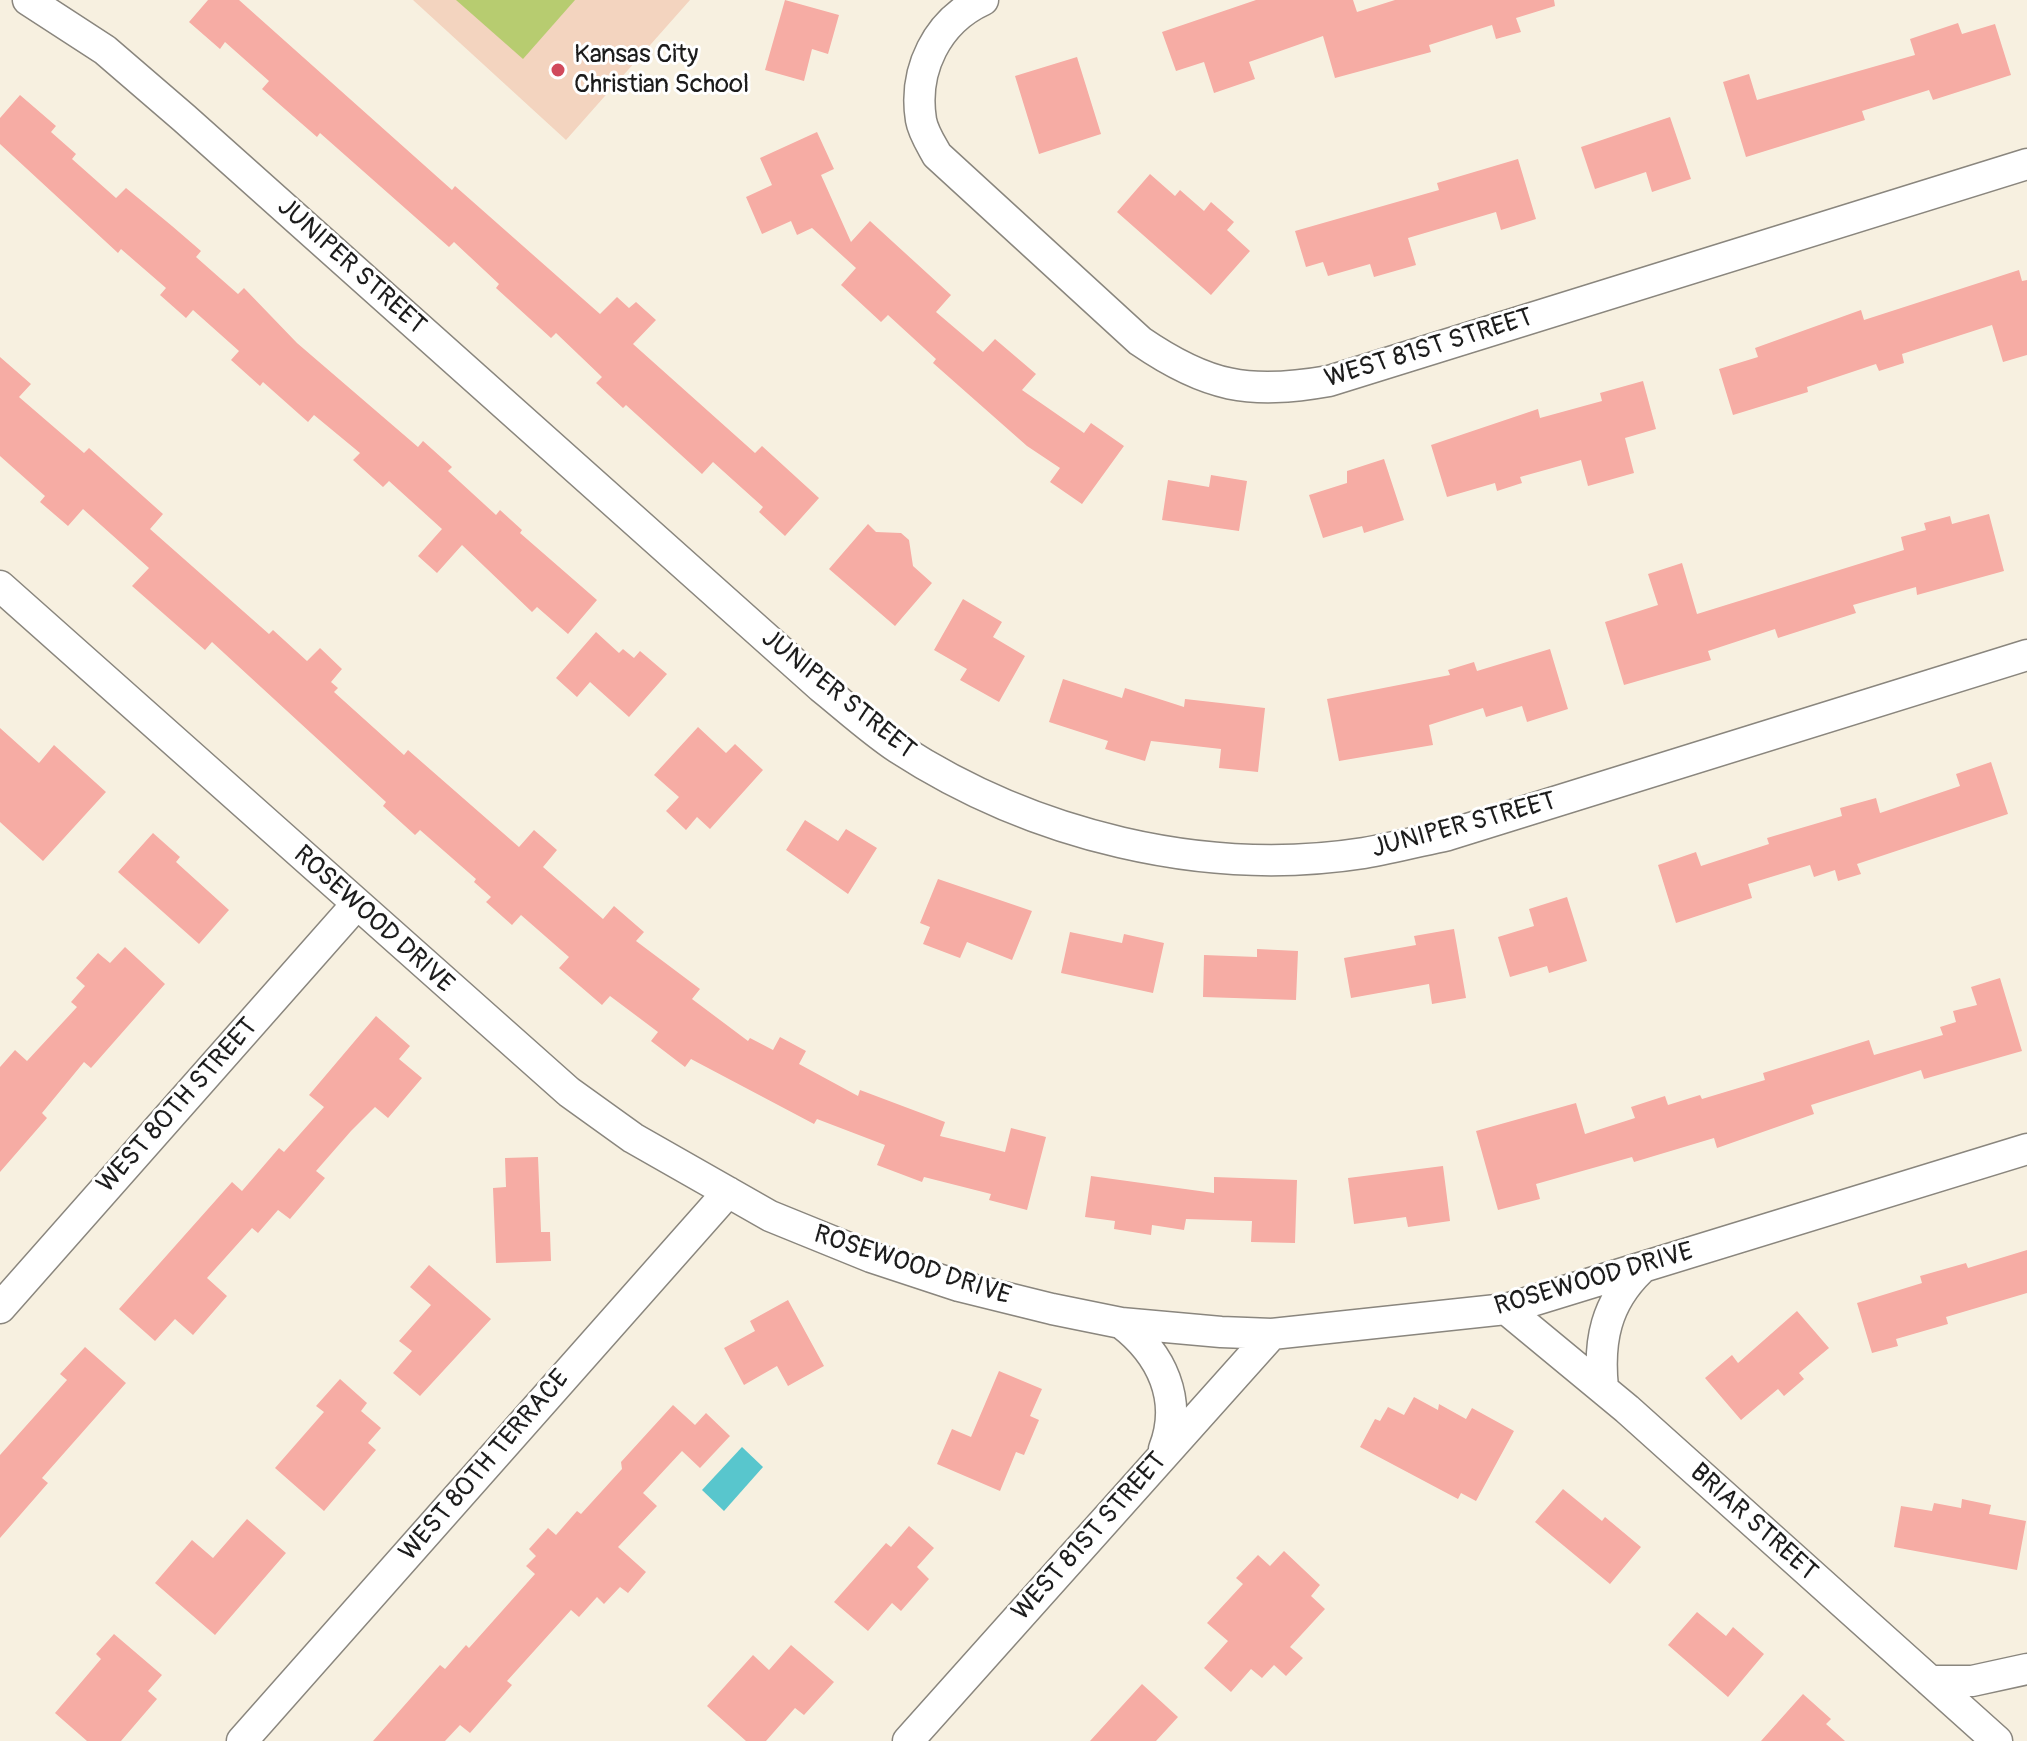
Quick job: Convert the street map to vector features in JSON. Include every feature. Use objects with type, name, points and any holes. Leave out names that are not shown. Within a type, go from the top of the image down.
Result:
[{"type":"street","name":"JUNIPER STREET","points":[[28,0],[105,50],[184,118],[821,687],[896,747],[972,790],[1041,820],[1105,839],[1181,853],[1269,859],[1361,853],[1448,835],[2027,655]]},
{"type":"street","name":"WEST 81ST STREET","points":[[983,0],[963,9],[936,36],[918,89],[922,124],[937,155],[1140,341],[1176,366],[1211,380],[1239,386],[1281,389],[1329,381],[2027,164]]},
{"type":"street","name":"ROSEWOOD DRIVE","points":[[2,593],[569,1092],[633,1138],[770,1216],[871,1257],[1005,1299],[1121,1323],[1272,1334],[1506,1309],[2027,1149]]},
{"type":"street","name":"WEST 80TH STREET","points":[[0,1308],[356,905]]},
{"type":"street","name":"WEST 80TH TERRACE","points":[[242,1741],[728,1192]]},
{"type":"street","points":[[1603,1388],[1600,1358],[1605,1329],[1621,1289],[1640,1270]]},
{"type":"street","name":"BRIAR STREET","points":[[1506,1309],[1603,1388],[1997,1741]]},
{"type":"street","points":[[1121,1323],[1152,1351],[1170,1391],[1173,1411],[1171,1432],[1161,1457]]},
{"type":"street","name":"WEST 81ST STREET","points":[[908,1741],[1272,1334]]},
{"type":"street","points":[[1930,1681],[1972,1681],[2027,1669]]},
{"type":"shaded area","name":"Kansas City Christian School","points":[[413,0],[690,0],[566,140]]},
{"type":"green space","points":[[456,0],[575,0],[523,59]]},
{"type":"water","points":[[742,1447],[763,1467],[724,1511],[702,1490]]},
{"type":"building","points":[[208,0],[239,0],[452,190],[455,186],[600,314],[617,297],[629,308],[636,302],[656,320],[633,344],[755,453],[762,446],[819,498],[785,536],[759,512],[763,507],[713,462],[702,474],[626,405],[623,408],[596,383],[602,377],[556,333],[551,338],[496,288],[499,284],[454,242],[449,247],[320,133],[317,137],[262,89],[269,81],[225,42],[220,49],[189,22]]},
{"type":"building","points":[[785,0],[839,15],[828,54],[812,49],[804,81],[765,70]]},
{"type":"building","points":[[1256,0],[1353,0],[1357,12],[1395,0],[1554,0],[1555,6],[1516,18],[1521,32],[1496,39],[1492,25],[1429,45],[1431,52],[1335,78],[1323,36],[1249,62],[1255,79],[1214,93],[1204,62],[1176,71],[1162,32]]},
{"type":"building","points":[[1958,23],[1962,34],[1995,24],[2011,75],[1933,100],[1929,90],[1862,111],[1865,120],[1746,157],[1723,82],[1749,74],[1757,100],[1915,55],[1910,39]]},
{"type":"building","points":[[1077,57],[1101,134],[1039,154],[1015,76]]},
{"type":"building","points":[[20,95],[56,126],[51,132],[76,154],[72,159],[116,198],[126,188],[172,226],[201,251],[196,257],[238,294],[244,288],[297,343],[418,447],[423,441],[452,467],[448,471],[496,515],[500,510],[522,530],[520,533],[597,600],[568,634],[537,607],[532,612],[462,545],[437,573],[418,556],[442,529],[389,481],[383,487],[353,460],[360,453],[314,415],[308,422],[263,382],[260,386],[231,360],[239,351],[193,310],[186,318],[160,295],[166,288],[121,249],[118,253],[0,144],[0,118]]},
{"type":"building","points":[[1670,117],[1691,179],[1652,192],[1646,172],[1595,189],[1581,147]]},
{"type":"building","points":[[817,132],[834,169],[821,175],[851,242],[870,221],[951,295],[936,312],[983,352],[995,339],[1036,374],[1022,390],[1084,433],[1091,423],[1124,446],[1082,504],[1050,482],[1060,468],[1027,446],[933,363],[936,359],[888,315],[881,322],[841,285],[856,268],[812,228],[797,235],[791,221],[762,234],[746,197],[772,185],[760,158]]},
{"type":"building","points":[[1518,159],[1536,219],[1501,230],[1496,212],[1408,238],[1416,265],[1374,277],[1370,264],[1328,276],[1323,262],[1306,267],[1295,231],[1439,190],[1437,183]]},
{"type":"building","points":[[1150,174],[1175,196],[1180,190],[1204,211],[1211,202],[1234,222],[1227,230],[1250,251],[1211,295],[1117,212]]},
{"type":"building","points":[[2019,270],[2022,281],[2027,280],[2027,355],[2003,362],[1992,325],[1902,354],[1904,363],[1879,371],[1876,364],[1807,387],[1808,392],[1733,415],[1719,369],[1758,357],[1755,348],[1861,310],[1864,320]]},
{"type":"building","points":[[0,357],[31,384],[19,397],[84,453],[89,448],[163,514],[150,529],[269,634],[273,630],[307,661],[320,648],[342,669],[331,682],[338,688],[334,692],[404,755],[408,750],[519,847],[534,830],[557,850],[543,867],[603,919],[614,906],[644,932],[636,941],[700,989],[692,999],[748,1041],[750,1038],[773,1050],[780,1037],[806,1051],[799,1064],[858,1096],[860,1090],[945,1122],[940,1136],[1005,1152],[1011,1128],[1046,1137],[1027,1210],[989,1200],[991,1194],[924,1177],[922,1182],[877,1165],[885,1145],[817,1119],[814,1124],[691,1059],[685,1067],[651,1041],[658,1032],[610,996],[602,1005],[559,968],[569,957],[521,915],[512,925],[486,902],[491,897],[474,882],[476,879],[420,830],[415,835],[383,806],[386,802],[212,642],[205,650],[132,586],[149,568],[83,509],[68,526],[40,502],[45,496],[0,456]]},
{"type":"building","points":[[1643,381],[1656,429],[1625,438],[1634,473],[1588,486],[1581,460],[1520,477],[1522,483],[1497,491],[1495,483],[1447,497],[1431,445],[1538,409],[1540,418],[1602,401],[1600,393]]},
{"type":"building","points":[[1384,459],[1404,520],[1364,533],[1362,526],[1323,538],[1309,495],[1347,483],[1347,471]]},
{"type":"building","points":[[1211,475],[1247,481],[1239,531],[1162,520],[1168,480],[1209,487]]},
{"type":"building","points":[[1989,514],[2004,571],[1917,595],[1916,587],[1853,605],[1856,613],[1778,638],[1775,629],[1708,651],[1711,660],[1624,685],[1605,622],[1658,605],[1648,574],[1682,563],[1697,614],[1904,550],[1901,537],[1926,530],[1924,523],[1950,516],[1952,524]]},
{"type":"building","points":[[868,524],[876,532],[901,533],[909,540],[913,566],[932,583],[895,626],[829,569]]},
{"type":"building","points":[[963,599],[1002,622],[993,637],[1025,656],[999,702],[960,680],[967,669],[934,650]]},
{"type":"building","points":[[596,632],[619,653],[623,649],[634,658],[640,651],[667,674],[629,717],[590,682],[577,697],[556,678]]},
{"type":"building","points":[[1550,649],[1568,709],[1527,722],[1522,706],[1486,717],[1483,708],[1429,725],[1433,745],[1339,761],[1327,699],[1450,675],[1448,670],[1474,662],[1477,671]]},
{"type":"building","points":[[1063,679],[1122,698],[1125,688],[1184,707],[1185,699],[1265,708],[1258,772],[1219,768],[1221,749],[1151,741],[1145,761],[1105,749],[1108,741],[1049,722]]},
{"type":"building","points":[[698,727],[726,753],[735,744],[763,770],[710,829],[697,817],[686,830],[666,811],[679,797],[654,775]]},
{"type":"building","points":[[0,728],[39,763],[54,745],[106,792],[43,861],[0,822]]},
{"type":"building","points":[[1991,762],[2008,814],[1857,864],[1861,874],[1838,881],[1835,870],[1814,877],[1810,865],[1748,884],[1752,898],[1676,923],[1658,865],[1696,852],[1701,866],[1769,844],[1767,838],[1842,816],[1840,808],[1876,798],[1880,813],[1960,786],[1956,774]]},
{"type":"building","points":[[805,820],[838,841],[846,829],[877,848],[848,894],[786,850]]},
{"type":"building","points":[[153,833],[180,857],[176,862],[229,910],[199,944],[118,872]]},
{"type":"building","points":[[938,879],[1032,911],[1012,960],[967,942],[960,958],[923,944],[930,927],[920,923]]},
{"type":"building","points":[[1567,897],[1587,961],[1549,973],[1547,966],[1510,977],[1498,937],[1534,926],[1529,909]]},
{"type":"building","points":[[1454,929],[1466,998],[1432,1004],[1429,984],[1351,998],[1344,958],[1416,945],[1414,936]]},
{"type":"building","points":[[1070,932],[1122,943],[1124,934],[1164,943],[1153,993],[1061,973]]},
{"type":"building","points":[[125,947],[165,984],[91,1068],[84,1062],[42,1113],[47,1118],[0,1172],[0,1067],[15,1050],[27,1061],[77,1007],[71,1002],[85,986],[76,978],[98,953],[110,963]]},
{"type":"building","points":[[1257,949],[1298,951],[1296,1000],[1203,997],[1204,955],[1257,957]]},
{"type":"building","points":[[2000,978],[2022,1051],[1924,1079],[1921,1070],[1811,1105],[1814,1114],[1717,1148],[1714,1138],[1634,1162],[1632,1157],[1536,1184],[1540,1199],[1498,1210],[1476,1131],[1576,1103],[1585,1134],[1635,1118],[1631,1107],[1665,1096],[1668,1105],[1700,1095],[1702,1099],[1765,1080],[1763,1073],[1869,1040],[1874,1055],[1943,1035],[1940,1027],[1956,1022],[1953,1011],[1977,1005],[1971,987]]},
{"type":"building","points":[[376,1016],[410,1046],[399,1059],[422,1078],[388,1118],[375,1107],[351,1131],[316,1171],[325,1178],[290,1219],[278,1210],[258,1233],[252,1228],[207,1278],[227,1296],[193,1335],[175,1319],[155,1341],[119,1309],[232,1182],[242,1191],[279,1148],[284,1152],[324,1107],[309,1095]]},
{"type":"building","points":[[538,1157],[541,1232],[550,1232],[551,1261],[496,1263],[493,1188],[506,1187],[505,1158]]},
{"type":"building","points":[[1443,1166],[1450,1221],[1408,1227],[1406,1217],[1354,1224],[1348,1178]]},
{"type":"building","points":[[1091,1176],[1214,1193],[1214,1177],[1297,1180],[1295,1243],[1251,1242],[1252,1221],[1186,1219],[1184,1230],[1152,1225],[1151,1235],[1114,1229],[1115,1221],[1085,1217]]},
{"type":"building","points":[[2027,1250],[2027,1293],[1946,1317],[1948,1324],[1896,1339],[1898,1346],[1872,1353],[1857,1303],[1922,1283],[1920,1276],[1966,1263],[1968,1268]]},
{"type":"building","points":[[429,1265],[491,1319],[420,1396],[393,1373],[412,1351],[399,1341],[431,1305],[410,1287]]},
{"type":"building","points":[[788,1300],[824,1366],[788,1386],[777,1366],[744,1385],[724,1348],[755,1331],[750,1321]]},
{"type":"building","points":[[1797,1311],[1829,1348],[1799,1373],[1804,1379],[1784,1396],[1778,1389],[1741,1420],[1705,1378],[1732,1355],[1738,1363]]},
{"type":"building","points":[[85,1347],[126,1383],[42,1478],[48,1483],[0,1538],[0,1455],[67,1380],[60,1374]]},
{"type":"building","points":[[999,1371],[1042,1389],[1030,1416],[1039,1420],[1024,1455],[1016,1452],[1000,1491],[937,1464],[952,1429],[971,1437]]},
{"type":"building","points":[[340,1379],[367,1403],[361,1411],[381,1428],[368,1443],[376,1450],[324,1511],[275,1468],[324,1412],[316,1406]]},
{"type":"building","points":[[1414,1397],[1438,1410],[1439,1404],[1466,1419],[1472,1408],[1514,1431],[1476,1501],[1461,1493],[1458,1499],[1360,1447],[1375,1419],[1380,1421],[1388,1407],[1404,1415]]},
{"type":"building","points":[[673,1405],[695,1425],[706,1413],[730,1436],[700,1468],[682,1451],[643,1493],[657,1506],[618,1547],[646,1572],[628,1593],[620,1587],[604,1604],[597,1597],[579,1617],[571,1610],[507,1681],[512,1685],[470,1733],[460,1725],[445,1741],[373,1741],[440,1665],[445,1669],[466,1645],[469,1648],[535,1574],[526,1566],[536,1556],[529,1549],[548,1528],[556,1535],[577,1511],[581,1514],[622,1469],[621,1462]]},
{"type":"building","points":[[1563,1489],[1602,1521],[1605,1517],[1641,1547],[1610,1584],[1535,1522]]},
{"type":"building","points":[[1962,1499],[1991,1505],[1989,1514],[2026,1521],[2017,1570],[1894,1547],[1901,1506],[1932,1511],[1934,1503],[1961,1508]]},
{"type":"building","points":[[247,1519],[286,1553],[215,1635],[155,1583],[192,1540],[213,1558]]},
{"type":"building","points":[[909,1526],[934,1548],[917,1567],[929,1579],[901,1611],[892,1603],[868,1631],[834,1602],[886,1543],[891,1547]]},
{"type":"building","points":[[1284,1551],[1320,1585],[1311,1596],[1325,1609],[1290,1647],[1303,1658],[1286,1676],[1274,1665],[1262,1678],[1251,1669],[1231,1692],[1204,1668],[1228,1641],[1207,1623],[1243,1584],[1236,1578],[1258,1555],[1270,1566]]},
{"type":"building","points":[[1697,1612],[1726,1636],[1733,1627],[1764,1654],[1728,1697],[1668,1645]]},
{"type":"building","points":[[114,1634],[162,1675],[148,1691],[157,1699],[121,1741],[87,1741],[55,1713],[101,1659],[96,1654]]},
{"type":"building","points":[[791,1645],[834,1682],[804,1715],[795,1708],[766,1741],[746,1741],[707,1706],[753,1655],[769,1670]]},
{"type":"building","points":[[1142,1684],[1178,1717],[1156,1741],[1090,1741]]},
{"type":"building","points":[[1803,1694],[1831,1719],[1826,1724],[1845,1741],[1761,1741]]},
{"type":"place","name":"Kansas City Christian School","points":[[558,70]]}]
